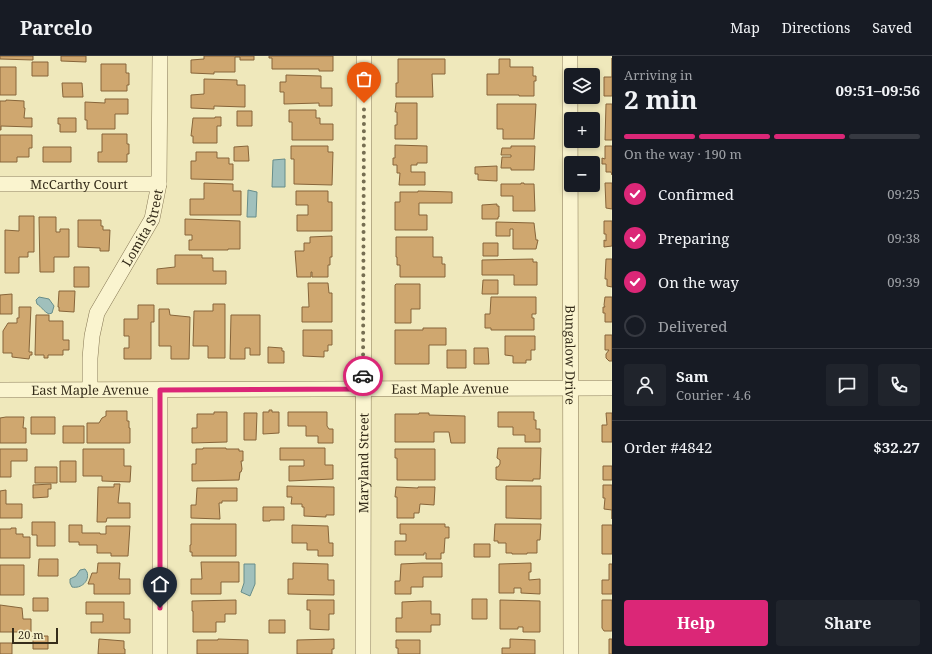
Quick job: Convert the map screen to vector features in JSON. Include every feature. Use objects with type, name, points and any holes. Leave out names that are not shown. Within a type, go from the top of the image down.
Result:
[{"type":"street","name":"Lomita Street","points":[[90,390],[92,336],[97,313],[152,219],[159,184],[160,56]]},
{"type":"street","name":"Maryland Street","points":[[364,56],[364,654]]},
{"type":"street","name":"Bungalow Drive","points":[[570,56],[571,654]]},
{"type":"street","name":"McCarthy Court","points":[[0,184],[159,184]]},
{"type":"street","name":"East Maple Avenue","points":[[0,390],[612,388]]},
{"type":"street","points":[[160,390],[160,654]]},
{"type":"water","points":[[285,159],[285,187],[272,187],[273,160]]},
{"type":"water","points":[[248,190],[257,192],[256,217],[247,217]]},
{"type":"water","points":[[39,297],[49,299],[54,306],[52,313],[47,313],[37,304],[36,300]]},
{"type":"water","points":[[244,564],[255,564],[255,584],[250,596],[241,592],[244,583]]},
{"type":"water","points":[[85,569],[88,575],[84,584],[79,587],[72,587],[70,579],[76,576],[80,570]]},
{"type":"building","points":[[0,56],[33,56],[33,60],[0,59]]},
{"type":"building","points":[[61,56],[86,56],[86,62],[61,61]]},
{"type":"building","points":[[204,56],[254,56],[254,60],[240,60],[240,57],[235,57],[235,72],[214,72],[214,74],[191,73],[191,60],[204,59]]},
{"type":"building","points":[[269,56],[333,56],[333,71],[319,71],[319,69],[272,69],[272,58],[269,58]]},
{"type":"building","points":[[398,59],[445,59],[445,74],[432,74],[433,97],[396,97],[396,83],[398,83]]},
{"type":"building","points":[[499,59],[510,59],[510,67],[533,67],[533,76],[536,76],[536,81],[534,81],[534,96],[487,95],[487,74],[499,74]]},
{"type":"building","points":[[32,62],[48,62],[48,76],[32,76]]},
{"type":"building","points":[[101,64],[126,64],[126,73],[129,73],[129,85],[127,85],[127,91],[101,91]]},
{"type":"building","points":[[0,67],[16,67],[16,95],[0,95]]},
{"type":"building","points":[[286,75],[321,76],[321,88],[332,88],[332,106],[319,106],[319,103],[284,104],[284,92],[280,92],[280,82],[286,82]]},
{"type":"building","points":[[604,77],[612,77],[612,96],[604,96]]},
{"type":"building","points":[[204,79],[237,80],[237,85],[245,85],[245,107],[214,106],[214,109],[191,108],[191,95],[204,94]]},
{"type":"building","points":[[62,83],[82,83],[83,97],[63,97]]},
{"type":"building","points":[[105,99],[128,99],[128,114],[115,114],[115,129],[87,129],[87,120],[85,120],[85,102],[105,103]]},
{"type":"building","points":[[0,101],[24,101],[24,118],[32,118],[32,127],[1,126],[0,130]]},
{"type":"building","points":[[396,103],[417,103],[417,139],[395,139],[395,125],[397,125],[397,112],[395,112]]},
{"type":"building","points":[[497,104],[536,104],[534,139],[503,139],[503,129],[497,129]]},
{"type":"building","points":[[606,104],[612,104],[612,140],[605,140]]},
{"type":"building","points":[[289,110],[316,110],[316,118],[320,118],[320,124],[333,124],[333,140],[292,140],[292,122],[289,122]]},
{"type":"building","points":[[237,111],[252,111],[252,126],[237,126]]},
{"type":"building","points":[[221,117],[221,126],[217,126],[217,143],[193,143],[193,136],[191,136],[193,118]]},
{"type":"building","points":[[58,118],[76,118],[76,132],[60,132]]},
{"type":"building","points":[[102,134],[127,134],[129,154],[127,154],[127,162],[98,162],[98,152],[102,152]]},
{"type":"building","points":[[0,135],[32,135],[32,148],[29,148],[29,157],[17,157],[17,162],[0,162]]},
{"type":"building","points":[[395,145],[427,146],[427,163],[417,163],[417,165],[411,165],[411,172],[425,172],[425,185],[399,185],[400,173],[397,173],[397,165],[393,165],[393,158],[395,158]]},
{"type":"building","points":[[248,146],[249,161],[234,161],[234,147]]},
{"type":"building","points":[[291,146],[328,146],[328,152],[333,152],[332,185],[294,184],[294,159],[291,159]]},
{"type":"building","points":[[511,146],[535,146],[534,170],[511,170],[511,168],[501,168],[502,157],[511,157],[511,155],[501,155],[502,148],[511,148]]},
{"type":"building","points":[[605,146],[612,146],[612,175],[611,172],[606,172],[606,164],[602,164],[602,158],[605,159]]},
{"type":"building","points":[[43,147],[71,147],[71,162],[43,162]]},
{"type":"building","points":[[196,152],[217,152],[217,158],[229,158],[229,164],[233,164],[233,180],[191,179],[191,161],[196,161]]},
{"type":"building","points":[[497,166],[497,181],[478,180],[478,174],[475,174],[475,167]]},
{"type":"building","points":[[204,183],[233,184],[233,191],[241,191],[241,215],[190,215],[190,199],[204,199]]},
{"type":"building","points":[[605,183],[612,183],[612,209],[606,208]]},
{"type":"building","points":[[501,184],[534,184],[535,211],[513,211],[513,196],[501,196]]},
{"type":"building","points":[[296,191],[328,191],[328,202],[332,202],[332,231],[297,231],[297,215],[308,215],[308,205],[296,205]]},
{"type":"building","points":[[400,192],[452,192],[452,203],[419,203],[419,215],[427,215],[427,230],[395,230],[395,202],[400,202]]},
{"type":"building","points":[[497,204],[497,206],[499,206],[498,219],[482,219],[482,205]]},
{"type":"building","points":[[19,216],[34,216],[34,252],[28,252],[28,257],[19,257],[19,273],[5,273],[5,230],[19,231]]},
{"type":"building","points":[[39,217],[56,217],[56,232],[60,232],[60,229],[69,229],[69,257],[54,257],[54,272],[40,272]]},
{"type":"building","points":[[185,219],[240,221],[240,249],[189,250],[189,240],[192,240],[192,235],[185,235]]},
{"type":"building","points":[[78,220],[101,220],[103,230],[110,230],[109,251],[100,251],[100,248],[78,247]]},
{"type":"building","points":[[604,221],[612,221],[612,246],[604,247],[606,234],[604,234]]},
{"type":"building","points":[[496,222],[534,223],[536,240],[538,240],[536,249],[513,249],[513,229],[510,229],[510,236],[496,236]]},
{"type":"building","points":[[332,236],[332,257],[330,257],[330,265],[328,265],[328,277],[312,277],[311,272],[311,277],[297,277],[295,251],[304,251],[304,243],[310,243],[310,237]]},
{"type":"building","points":[[396,237],[433,237],[433,257],[442,257],[442,264],[445,264],[445,277],[400,277],[400,265],[397,265],[396,257]]},
{"type":"building","points":[[483,243],[498,243],[498,256],[483,256]]},
{"type":"building","points":[[175,255],[202,255],[202,258],[213,258],[213,271],[226,271],[226,284],[157,284],[157,269],[175,267]]},
{"type":"building","points":[[533,259],[533,262],[537,262],[537,285],[514,285],[514,275],[482,275],[482,260]]},
{"type":"building","points":[[606,259],[612,259],[612,287],[607,286],[607,279],[605,279]]},
{"type":"building","points":[[74,267],[89,267],[89,287],[74,287]]},
{"type":"building","points":[[483,280],[498,280],[498,294],[482,294]]},
{"type":"building","points":[[308,283],[328,283],[329,293],[332,293],[332,322],[302,322],[302,307],[309,307]]},
{"type":"building","points":[[396,284],[420,284],[420,309],[411,309],[411,323],[395,323]]},
{"type":"building","points":[[59,291],[75,291],[74,312],[59,311]]},
{"type":"building","points":[[12,294],[12,314],[0,314],[0,295]]},
{"type":"building","points":[[491,297],[536,297],[536,314],[532,314],[532,318],[534,318],[534,330],[491,330],[491,328],[485,328],[485,314],[490,314]]},
{"type":"building","points":[[605,297],[612,297],[612,322],[605,322],[603,307],[605,307]]},
{"type":"building","points":[[213,304],[225,304],[225,358],[208,358],[208,346],[193,346],[194,311],[213,311]]},
{"type":"building","points":[[138,305],[154,305],[154,322],[151,322],[151,359],[124,359],[124,348],[129,348],[129,336],[124,336],[124,319],[138,319]]},
{"type":"building","points":[[19,307],[31,307],[29,352],[32,352],[32,355],[30,355],[29,359],[12,357],[12,353],[3,353],[3,331],[8,323],[17,323],[17,318],[19,318]]},
{"type":"building","points":[[159,309],[169,309],[170,315],[190,317],[189,359],[171,359],[171,346],[159,346]]},
{"type":"building","points":[[36,315],[49,315],[49,321],[63,321],[63,340],[69,340],[69,350],[63,350],[63,355],[48,355],[48,358],[44,358],[44,355],[35,355]]},
{"type":"building","points":[[231,315],[260,315],[260,355],[250,355],[250,348],[245,348],[245,359],[230,359]]},
{"type":"building","points":[[423,328],[446,328],[446,345],[429,345],[429,364],[395,364],[395,330],[423,330]]},
{"type":"building","points":[[303,330],[332,330],[332,345],[328,345],[328,351],[324,351],[324,357],[303,356]]},
{"type":"building","points":[[605,335],[612,335],[612,361],[609,361],[606,358],[606,354],[609,350],[605,350]]},
{"type":"building","points":[[505,336],[535,336],[535,350],[531,350],[531,360],[526,360],[526,363],[513,363],[513,356],[505,355]]},
{"type":"building","points":[[268,347],[282,348],[282,351],[284,351],[284,363],[268,363]]},
{"type":"building","points":[[474,348],[488,348],[489,364],[474,364]]},
{"type":"building","points":[[447,350],[466,350],[466,368],[447,368]]},
{"type":"building","points":[[269,410],[272,410],[272,412],[279,412],[279,433],[263,434],[263,412],[269,412]]},
{"type":"building","points":[[106,411],[127,411],[127,421],[129,421],[130,428],[130,443],[87,443],[87,423],[99,423],[102,418],[106,416]]},
{"type":"building","points":[[214,412],[227,412],[227,442],[192,443],[192,428],[197,428],[197,414],[214,414]]},
{"type":"building","points":[[288,412],[327,412],[327,426],[329,429],[333,429],[333,443],[318,443],[318,436],[306,436],[306,426],[288,426]]},
{"type":"building","points":[[498,412],[534,412],[536,429],[540,429],[540,442],[525,442],[525,435],[513,435],[513,427],[498,427]]},
{"type":"building","points":[[244,413],[257,413],[256,440],[244,440]]},
{"type":"building","points":[[429,413],[429,415],[465,416],[465,443],[451,443],[449,432],[434,432],[434,442],[395,442],[395,414]]},
{"type":"building","points":[[606,413],[612,413],[612,442],[602,442],[602,425],[607,425]]},
{"type":"building","points":[[24,417],[23,428],[26,428],[26,443],[0,443],[0,418]]},
{"type":"building","points":[[31,417],[55,417],[55,434],[31,434]]},
{"type":"building","points":[[63,426],[84,426],[84,443],[63,443]]},
{"type":"building","points":[[226,448],[239,449],[239,451],[243,451],[243,461],[241,461],[242,469],[239,480],[192,481],[192,464],[196,464],[196,449]]},
{"type":"building","points":[[280,448],[325,448],[325,465],[333,465],[333,479],[289,481],[289,466],[304,466],[304,460],[280,460]]},
{"type":"building","points":[[498,448],[541,448],[540,479],[533,479],[533,481],[496,479],[496,467],[500,464],[500,460],[497,458]]},
{"type":"building","points":[[0,449],[27,449],[27,461],[11,461],[11,477],[0,477]]},
{"type":"building","points":[[83,449],[124,449],[124,466],[131,466],[130,482],[102,481],[102,476],[83,476]]},
{"type":"building","points":[[395,449],[435,449],[435,480],[397,480],[397,458],[395,458]]},
{"type":"building","points":[[60,461],[76,461],[76,482],[60,482]]},
{"type":"building","points":[[603,466],[612,466],[612,480],[603,480]]},
{"type":"building","points":[[35,467],[57,467],[57,483],[35,483]]},
{"type":"building","points":[[51,484],[51,489],[48,489],[48,497],[33,498],[33,485]]},
{"type":"building","points":[[114,484],[120,484],[118,503],[130,503],[130,518],[107,518],[106,522],[97,522],[98,487],[114,487]]},
{"type":"building","points":[[603,485],[612,485],[612,510],[604,509],[605,498],[603,498]]},
{"type":"building","points":[[287,486],[334,487],[334,515],[326,515],[326,517],[304,516],[304,507],[302,507],[302,504],[291,504],[292,497],[287,497]]},
{"type":"building","points":[[506,486],[541,486],[541,519],[506,518]]},
{"type":"building","points":[[396,487],[435,487],[434,505],[420,504],[419,513],[414,513],[414,518],[397,518],[397,497],[395,497]]},
{"type":"building","points":[[197,488],[237,488],[237,501],[222,501],[222,503],[219,503],[220,519],[191,518],[191,505],[196,505]]},
{"type":"building","points":[[6,490],[6,504],[22,504],[22,518],[0,518],[0,491]]},
{"type":"building","points":[[263,507],[284,507],[284,520],[263,521]]},
{"type":"building","points":[[32,522],[55,522],[55,546],[37,546],[37,535],[32,535]]},
{"type":"building","points":[[191,524],[236,524],[236,556],[192,556],[192,552],[190,552]]},
{"type":"building","points":[[400,524],[445,524],[445,527],[449,527],[449,538],[445,538],[444,553],[441,553],[441,559],[426,559],[426,553],[424,553],[424,555],[395,555],[395,541],[406,541],[406,534],[400,534]]},
{"type":"building","points":[[495,524],[541,524],[540,540],[537,540],[537,553],[506,553],[506,543],[498,543],[498,541],[494,541]]},
{"type":"building","points":[[69,525],[82,525],[82,533],[100,534],[106,534],[106,526],[130,526],[128,556],[111,556],[111,553],[97,553],[97,545],[79,545],[79,542],[69,542]]},
{"type":"building","points":[[292,525],[328,526],[329,543],[333,543],[333,556],[318,556],[318,550],[307,550],[307,543],[292,543]]},
{"type":"building","points":[[602,525],[612,525],[612,554],[602,554]]},
{"type":"building","points":[[16,528],[16,534],[23,534],[23,537],[30,537],[30,558],[0,558],[0,529]]},
{"type":"building","points":[[474,544],[490,544],[490,557],[474,557]]},
{"type":"building","points":[[39,559],[58,559],[58,576],[38,576]]},
{"type":"building","points":[[201,562],[239,562],[239,582],[221,582],[221,594],[191,594],[191,579],[202,579]]},
{"type":"building","points":[[98,563],[120,563],[119,579],[130,579],[130,594],[94,594],[94,584],[88,584],[92,573],[97,573]]},
{"type":"building","points":[[293,563],[328,564],[328,580],[334,580],[334,595],[288,594],[288,579],[293,579]]},
{"type":"building","points":[[442,563],[442,577],[423,577],[423,587],[411,587],[411,594],[395,594],[395,581],[400,581],[401,564]]},
{"type":"building","points":[[531,563],[529,580],[540,579],[540,594],[521,593],[521,588],[514,588],[514,593],[499,593],[499,564]]},
{"type":"building","points":[[609,564],[612,564],[612,594],[602,594],[602,580],[609,580]]},
{"type":"building","points":[[0,565],[24,565],[24,595],[0,595]]},
{"type":"building","points":[[33,598],[48,598],[48,611],[33,611]]},
{"type":"building","points":[[472,599],[487,599],[487,619],[472,619]]},
{"type":"building","points":[[236,600],[236,614],[225,614],[225,622],[216,622],[216,632],[193,632],[192,601]]},
{"type":"building","points":[[307,600],[334,600],[334,614],[329,614],[329,630],[310,629],[310,610],[307,610]]},
{"type":"building","points":[[500,600],[540,601],[540,632],[523,632],[523,627],[518,627],[518,629],[500,629]]},
{"type":"building","points":[[602,600],[612,600],[612,631],[604,631],[602,628]]},
{"type":"building","points":[[431,601],[431,614],[440,614],[440,625],[431,625],[431,632],[396,632],[396,618],[402,618],[402,602]]},
{"type":"building","points":[[86,602],[124,602],[124,619],[130,619],[130,633],[91,633],[91,622],[103,622],[103,614],[86,614]]},
{"type":"building","points":[[0,605],[22,608],[23,619],[31,619],[31,632],[0,632]]},
{"type":"building","points":[[269,620],[285,620],[285,633],[269,633]]},
{"type":"building","points":[[33,636],[48,636],[48,649],[33,649]]},
{"type":"building","points":[[99,639],[124,641],[125,654],[98,654]]},
{"type":"building","points":[[334,639],[334,649],[332,649],[332,654],[297,654],[297,640]]},
{"type":"building","points":[[510,639],[535,640],[535,654],[502,654],[502,648],[510,648]]},
{"type":"building","points":[[609,639],[612,639],[612,654],[609,654]]},
{"type":"building","points":[[197,640],[248,640],[248,654],[197,654]]},
{"type":"building","points":[[396,640],[420,640],[420,654],[398,654]]},
{"type":"building","points":[[0,643],[12,643],[12,654],[0,654]]},
{"type":"way so far","points":[[363,376],[364,103]]},
{"type":"route","points":[[160,608],[160,390],[363,389],[363,376]]}]
